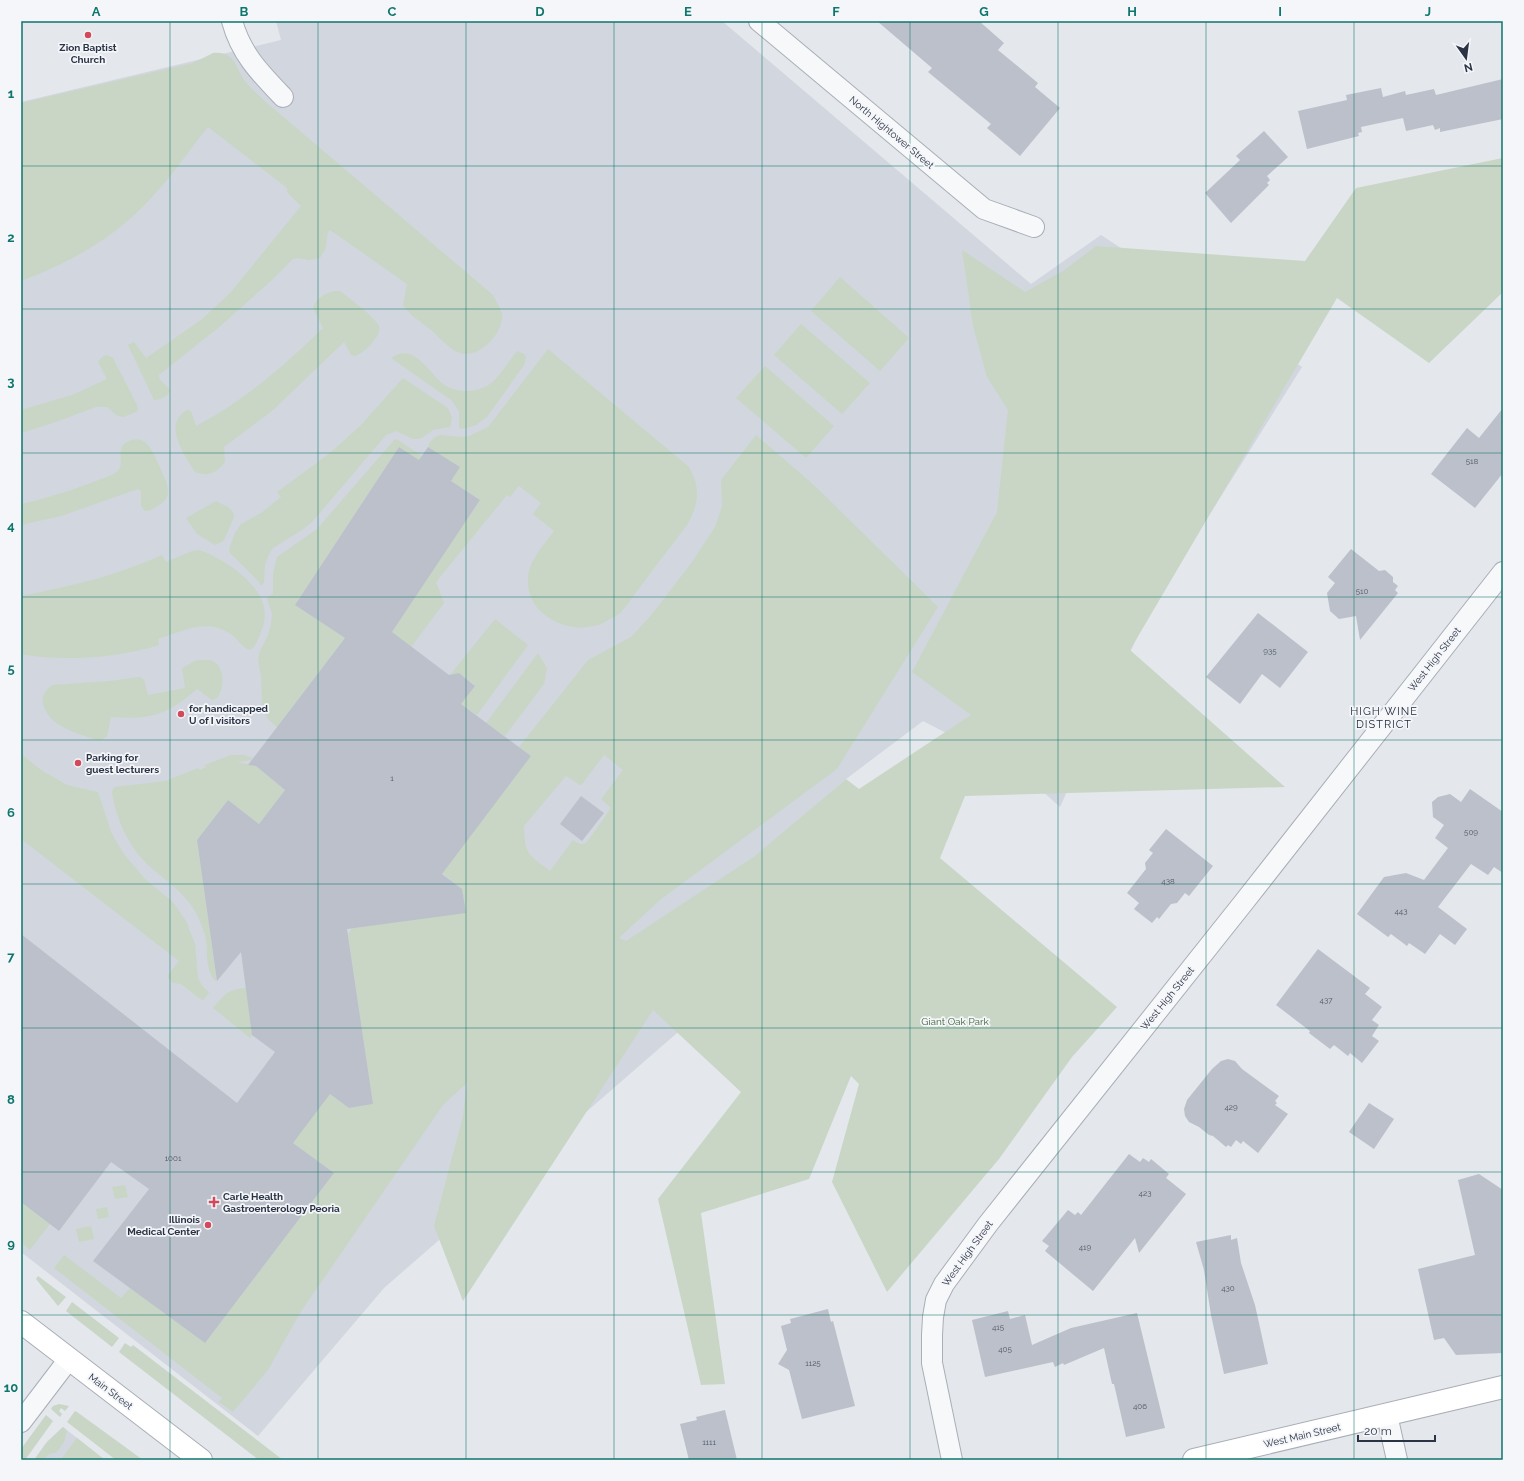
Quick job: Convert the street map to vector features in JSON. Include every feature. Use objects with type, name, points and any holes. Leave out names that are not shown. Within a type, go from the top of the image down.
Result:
[{"type":"main road","name":"Main Street","points":[[21,1322],[201,1460]]},
{"type":"main road","name":"West Main Street","points":[[1194,1460],[1503,1387]]},
{"type":"street","points":[[232,21],[241,47],[247,57],[262,76],[283,97]]},
{"type":"street","name":"North Hightower Street","points":[[759,21],[984,209],[1034,227]]},
{"type":"street","name":"West High Street","points":[[952,1460],[932,1363],[933,1317],[936,1300],[944,1284],[997,1212],[1239,908],[1503,572]]},
{"type":"street","points":[[21,1422],[69,1359]]},
{"type":"street","points":[[1386,1414],[1397,1460]]},
{"type":"shaded area","points":[[276,21],[722,21],[1031,284],[1101,235],[1302,367],[1148,613],[1060,807],[1020,771],[923,721],[846,779],[677,924],[739,979],[384,1288],[258,1436],[21,1252],[21,102],[281,40]]},
{"type":"shaded area","points":[[63,1427],[105,1460],[34,1460],[47,1442]]},
{"type":"green space","points":[[213,53],[226,54],[230,57],[234,61],[245,81],[267,103],[493,295],[502,314],[502,321],[495,336],[489,343],[475,352],[467,354],[460,353],[452,349],[403,306],[407,284],[330,230],[328,232],[325,250],[320,258],[309,260],[298,258],[293,259],[272,280],[218,328],[159,375],[160,380],[170,391],[163,398],[154,400],[128,345],[134,342],[146,358],[201,320],[230,293],[301,206],[287,192],[287,188],[208,127],[160,188],[139,211],[124,224],[92,247],[75,257],[40,274],[21,281],[21,103],[193,63]]},
{"type":"green space","name":"Giant Oak Park","points":[[1503,158],[1503,292],[1429,363],[1337,298],[1130,650],[1285,787],[965,796],[940,858],[1117,1007],[1072,1057],[999,1159],[887,1292],[832,1182],[859,1084],[851,1076],[809,1179],[701,1213],[725,1384],[701,1385],[658,1199],[741,1092],[653,1010],[463,1301],[434,1226],[463,1116],[467,1083],[443,1105],[300,1313],[268,1370],[233,1412],[219,1402],[222,1398],[54,1268],[64,1255],[121,1298],[130,1288],[205,1343],[334,1173],[281,1134],[330,1094],[349,1108],[373,1104],[348,934],[352,928],[465,912],[462,889],[442,873],[531,756],[519,747],[588,660],[631,637],[653,613],[692,562],[715,527],[722,506],[721,480],[756,435],[814,485],[938,607],[837,769],[660,900],[619,938],[626,941],[755,856],[846,779],[859,789],[971,715],[912,672],[997,512],[1008,410],[987,377],[973,326],[962,250],[1025,292],[1063,271],[1096,246],[1305,261],[1356,188]],"holes":[[[604,755],[623,770],[601,799],[611,808],[587,842],[580,844],[573,840],[550,871],[529,853],[525,843],[524,826],[566,776],[580,785],[582,784]]]},
{"type":"green space","points":[[840,277],[909,338],[880,371],[811,311]]},
{"type":"green space","points":[[334,291],[340,291],[362,308],[377,323],[379,326],[379,332],[372,343],[366,350],[355,356],[351,355],[344,342],[272,411],[224,447],[225,462],[218,469],[208,474],[195,472],[178,440],[176,423],[180,416],[187,410],[191,411],[196,426],[231,405],[263,382],[323,328],[313,308],[321,297]]},
{"type":"green space","points":[[801,324],[870,383],[842,414],[774,355]]},
{"type":"green space","points":[[548,349],[689,467],[697,489],[696,503],[691,517],[687,525],[626,606],[619,613],[605,622],[593,626],[579,627],[566,625],[554,621],[543,613],[534,604],[529,592],[528,578],[531,565],[554,531],[533,514],[541,503],[519,486],[510,497],[507,495],[436,582],[444,603],[403,658],[384,644],[480,500],[451,481],[459,467],[428,447],[430,442],[435,437],[441,435],[460,437],[469,436],[488,427]]},
{"type":"green space","points":[[517,351],[524,354],[526,358],[524,365],[487,417],[476,425],[463,429],[459,428],[459,411],[451,400],[391,358],[400,354],[408,354],[415,357],[446,386],[456,390],[468,391],[479,389],[490,384],[501,373]]},
{"type":"green space","points":[[107,355],[113,358],[137,405],[138,410],[136,412],[123,417],[116,415],[107,407],[96,407],[21,433],[21,410],[72,395],[107,379],[98,362],[102,357]]},
{"type":"green space","points":[[765,366],[834,426],[806,458],[736,398]]},
{"type":"green space","points":[[403,378],[448,408],[452,418],[450,427],[433,430],[422,438],[417,439],[413,439],[396,431],[386,435],[313,521],[302,530],[273,548],[265,565],[264,583],[261,586],[259,582],[230,553],[229,550],[235,533],[241,524],[261,513],[281,497],[277,492],[330,453],[360,426]]},
{"type":"green space","points":[[136,439],[142,440],[149,446],[158,463],[168,491],[164,501],[152,509],[145,511],[141,506],[141,491],[138,489],[61,516],[21,525],[21,504],[68,491],[114,474],[119,470],[121,465],[121,450],[123,446],[127,442]]},
{"type":"green space","points":[[395,439],[422,456],[419,460],[399,447],[295,605],[345,638],[277,727],[267,718],[262,705],[261,677],[258,660],[271,624],[272,614],[267,598],[273,594],[273,574],[277,557],[317,529]]},
{"type":"green space","points":[[216,501],[230,509],[234,514],[234,517],[224,540],[215,545],[197,534],[186,518]]},
{"type":"green space","points":[[198,550],[210,554],[238,571],[259,594],[265,613],[264,623],[254,647],[250,650],[245,648],[232,635],[223,630],[204,626],[186,629],[158,639],[159,645],[109,656],[54,658],[21,654],[21,596],[93,580],[128,569],[162,555],[166,562]]},
{"type":"green space","points":[[495,619],[528,645],[477,715],[461,704],[475,685],[459,673],[450,675]]},
{"type":"green space","points":[[538,653],[547,668],[544,684],[505,736],[486,723]]},
{"type":"green space","points":[[195,661],[213,661],[221,670],[222,686],[217,698],[212,700],[197,689],[177,705],[158,714],[137,718],[111,717],[107,736],[102,740],[81,735],[57,724],[46,712],[43,704],[44,693],[52,685],[110,681],[140,677],[144,680],[148,695],[185,688],[182,668]]},
{"type":"green space","points":[[21,754],[41,770],[67,785],[98,792],[111,832],[123,853],[145,879],[173,902],[186,921],[195,944],[198,978],[209,993],[203,1001],[181,984],[173,983],[168,978],[168,975],[179,961],[21,839]]},
{"type":"green space","points":[[231,755],[244,755],[253,758],[251,760],[237,762],[256,766],[285,790],[259,824],[228,800],[197,840],[217,981],[214,980],[209,970],[206,939],[196,913],[186,898],[146,863],[133,848],[120,822],[112,793],[115,787],[165,781],[198,768],[200,770],[206,767],[205,765]]},
{"type":"green space","points":[[246,988],[252,1035],[250,1038],[213,1008],[231,991]]},
{"type":"green space","points":[[125,1185],[128,1197],[115,1199],[112,1187]]},
{"type":"green space","points":[[21,1202],[50,1224],[30,1250],[21,1242]]},
{"type":"green space","points":[[107,1207],[109,1217],[98,1219],[96,1209]]},
{"type":"green space","points":[[91,1226],[94,1239],[79,1242],[76,1229]]},
{"type":"green space","points":[[38,1276],[66,1297],[58,1306],[36,1279]]},
{"type":"green space","points":[[72,1302],[119,1338],[112,1347],[66,1311]]},
{"type":"green space","points":[[125,1343],[131,1347],[133,1345],[283,1460],[259,1460],[119,1352]]},
{"type":"green space","points":[[59,1404],[69,1406],[65,1411],[61,1408],[59,1411],[62,1414],[60,1417],[51,1409],[53,1406]]},
{"type":"green space","points":[[75,1411],[143,1460],[116,1460],[67,1422]]},
{"type":"green space","points":[[46,1415],[53,1421],[25,1460],[21,1460],[21,1449]]},
{"type":"green space","points":[[63,1427],[67,1431],[64,1442],[56,1453],[49,1454],[46,1456],[45,1460],[34,1460],[47,1442]]},
{"type":"green space","points":[[77,1438],[105,1460],[63,1460],[62,1458]]},
{"type":"building","points":[[877,21],[979,21],[1004,43],[998,50],[1038,83],[1035,87],[1060,108],[1020,156],[987,128],[991,124],[928,72],[932,68]]},
{"type":"building","points":[[1503,79],[1503,119],[1440,132],[1440,128],[1435,130],[1433,125],[1406,131],[1403,118],[1361,127],[1362,132],[1358,133],[1359,136],[1307,149],[1298,111],[1347,100],[1346,95],[1381,88],[1383,97],[1405,91],[1406,95],[1434,89],[1436,95]]},
{"type":"building","points":[[1264,131],[1288,157],[1267,176],[1270,180],[1267,183],[1269,185],[1231,223],[1205,193],[1240,160],[1236,156]]},
{"type":"building","points":[[1503,408],[1503,473],[1475,508],[1431,474],[1467,428],[1479,438]]},
{"type":"building","points":[[399,447],[419,460],[428,447],[460,467],[451,481],[480,500],[392,632],[449,675],[459,673],[475,686],[461,704],[531,756],[442,874],[462,889],[466,913],[347,929],[373,1104],[349,1108],[330,1094],[293,1143],[334,1173],[205,1343],[93,1261],[149,1189],[111,1162],[59,1231],[21,1202],[21,934],[237,1103],[275,1052],[252,1035],[241,952],[217,981],[197,840],[228,800],[259,824],[285,790],[256,766],[248,765],[345,638],[295,605]]},
{"type":"building","points":[[1351,549],[1379,571],[1385,570],[1393,577],[1393,582],[1398,586],[1395,590],[1398,593],[1360,640],[1356,616],[1339,619],[1330,611],[1327,593],[1335,583],[1328,577]]},
{"type":"building","points":[[1258,613],[1308,652],[1280,688],[1262,674],[1240,704],[1206,677]]},
{"type":"building","points":[[1470,789],[1503,812],[1503,873],[1494,867],[1488,875],[1471,864],[1438,907],[1467,929],[1455,945],[1440,934],[1425,954],[1409,943],[1407,946],[1391,934],[1388,937],[1357,914],[1384,877],[1406,873],[1424,880],[1448,848],[1435,838],[1444,825],[1433,817],[1432,802],[1438,797],[1450,794],[1461,802]]},
{"type":"building","points":[[581,796],[604,813],[582,841],[560,824]]},
{"type":"building","points":[[1166,829],[1213,866],[1189,896],[1185,893],[1177,903],[1171,904],[1159,919],[1157,917],[1152,923],[1134,909],[1139,903],[1127,893],[1146,869],[1145,863],[1153,853],[1149,850]]},
{"type":"building","points":[[1318,949],[1370,988],[1365,994],[1382,1007],[1372,1020],[1379,1025],[1372,1036],[1379,1041],[1362,1063],[1350,1053],[1348,1056],[1334,1045],[1330,1049],[1309,1033],[1310,1031],[1276,1005]]},
{"type":"building","points":[[1228,1059],[1235,1061],[1242,1069],[1279,1096],[1275,1101],[1277,1103],[1275,1105],[1288,1114],[1258,1153],[1243,1141],[1241,1144],[1236,1140],[1231,1147],[1228,1145],[1226,1147],[1213,1136],[1189,1122],[1185,1116],[1184,1109],[1187,1100],[1212,1069],[1221,1061]]},
{"type":"building","points":[[1369,1103],[1394,1119],[1374,1149],[1349,1132]]},
{"type":"building","points":[[1129,1154],[1140,1162],[1143,1158],[1149,1162],[1151,1159],[1169,1174],[1166,1178],[1186,1194],[1139,1253],[1135,1238],[1093,1291],[1045,1251],[1049,1246],[1042,1241],[1068,1210],[1075,1215],[1078,1212],[1081,1215]]},
{"type":"building","points":[[1479,1174],[1503,1190],[1503,1353],[1456,1355],[1444,1338],[1434,1340],[1418,1269],[1475,1255],[1458,1180]]},
{"type":"building","points":[[1231,1235],[1231,1240],[1237,1238],[1241,1263],[1255,1305],[1268,1364],[1224,1374],[1211,1315],[1204,1270],[1196,1242]]},
{"type":"building","points":[[828,1309],[831,1322],[833,1321],[855,1406],[802,1419],[789,1370],[778,1364],[787,1350],[781,1326],[791,1323],[790,1319]]},
{"type":"building","points":[[1008,1311],[1010,1319],[1025,1315],[1032,1345],[1071,1328],[1137,1313],[1165,1428],[1126,1437],[1104,1348],[1064,1365],[1063,1363],[1055,1367],[1053,1362],[985,1377],[972,1320]]},
{"type":"building","points":[[725,1410],[737,1460],[689,1460],[680,1424],[697,1420],[696,1417]]},
{"type":"place","name":"Zion Baptist Church","points":[[88,35]]},
{"type":"place","name":"for handicapped U of I visitors","points":[[181,714]]},
{"type":"place","name":"Parking for guest lecturers","points":[[78,763]]},
{"type":"place","name":"Carle Health Gastroenterology Peoria","points":[[214,1202]]},
{"type":"place","name":"Illinois Medical Center","points":[[208,1225]]},
{"type":"district","name":"HIGH WINE DISTRICT","points":[[1384,717]]}]
